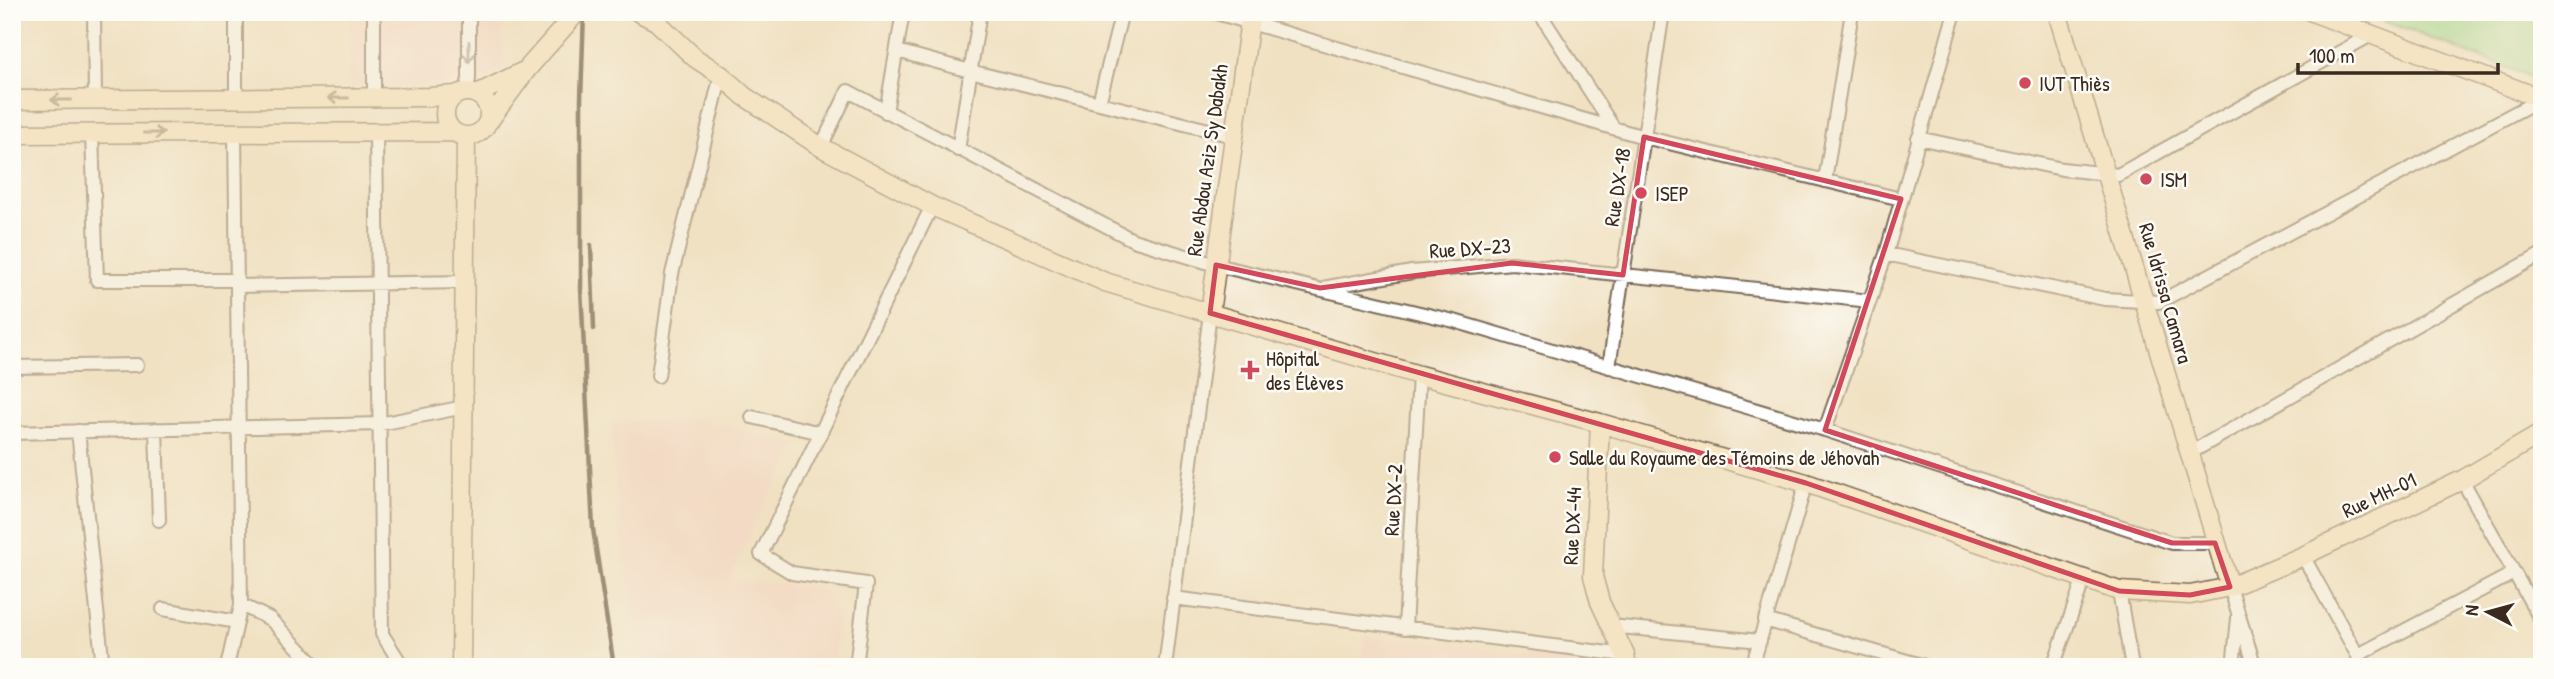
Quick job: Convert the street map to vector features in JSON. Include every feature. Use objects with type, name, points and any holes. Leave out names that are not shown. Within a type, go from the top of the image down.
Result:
[{"type":"main road","points":[[12,134],[480,132],[528,68],[577,12]]},
{"type":"main road","name":"Rue MH-01","points":[[638,12],[655,17],[695,58],[721,75],[744,96],[821,147],[932,206],[1105,282],[1419,375],[1806,483],[2119,591],[2190,595],[2230,587],[2304,556],[2462,480],[2542,433]]},
{"type":"main road","name":"Rue Idrissa Camara","points":[[2057,12],[2230,587]]},
{"type":"main road","points":[[2312,12],[2542,99]]},
{"type":"main road","name":"Rue Abdou Aziz Sy Dabakh","points":[[1210,313],[1250,17]]},
{"type":"main road","points":[[461,667],[465,282],[459,134],[445,120],[445,113],[450,100],[528,68]]},
{"type":"main road","points":[[12,100],[374,98],[466,93],[486,102],[489,121]]},
{"type":"main road","name":"Rue DX-44","points":[[1600,424],[1592,576],[1600,602],[1626,661]]},
{"type":"street","points":[[94,12],[95,100]]},
{"type":"street","points":[[236,12],[236,99]]},
{"type":"street","points":[[374,12],[374,98]]},
{"type":"street","points":[[466,93],[469,79],[469,12]]},
{"type":"street","points":[[886,112],[904,12]]},
{"type":"street","points":[[958,150],[980,12]]},
{"type":"street","points":[[1099,103],[1122,12]]},
{"type":"street","points":[[1213,12],[1250,17],[1644,137],[1901,200]]},
{"type":"street","name":"Rue DX-18","points":[[1609,367],[1663,12]]},
{"type":"street","points":[[1825,181],[1852,12]]},
{"type":"street","points":[[1825,430],[1886,254],[1955,12]]},
{"type":"street","points":[[1542,14],[1613,127]]},
{"type":"street","points":[[1918,138],[2062,169],[2118,175],[2371,34]]},
{"type":"street","points":[[897,51],[1233,136]]},
{"type":"street","points":[[658,376],[672,274],[721,75]]},
{"type":"street","points":[[821,147],[848,91],[1133,240],[1216,265],[1454,321],[1825,430],[2172,543],[2215,543]]},
{"type":"street","points":[[1886,254],[2105,299],[2159,302],[2542,99]]},
{"type":"street","points":[[376,131],[382,635],[403,667]]},
{"type":"street","points":[[227,667],[241,605],[235,132]]},
{"type":"street","points":[[92,134],[97,280],[378,285],[465,282]]},
{"type":"street","points":[[856,667],[866,584],[792,573],[761,554],[932,206]]},
{"type":"street","points":[[2189,454],[2542,254]]},
{"type":"street","name":"Rue DX-23","points":[[1320,288],[1412,272],[1512,263],[1870,301]]},
{"type":"street","points":[[1165,667],[1210,313]]},
{"type":"street","points":[[12,367],[137,365]]},
{"type":"street","name":"Rue DX-2","points":[[1405,628],[1419,375]]},
{"type":"street","points":[[12,433],[380,424],[464,407]]},
{"type":"street","points":[[752,417],[821,433]]},
{"type":"street","points":[[156,429],[159,520]]},
{"type":"street","points":[[78,431],[103,667]]},
{"type":"street","points":[[2462,480],[2542,622]]},
{"type":"street","points":[[1752,667],[1806,483]]},
{"type":"street","points":[[2304,556],[2361,661],[2514,573]]},
{"type":"street","points":[[2053,667],[2084,578]]},
{"type":"street","points":[[2230,587],[2255,667]]},
{"type":"street","points":[[2119,591],[2132,667]]},
{"type":"street","points":[[1173,598],[1405,628],[1626,661]]},
{"type":"street","points":[[241,605],[270,619],[317,667]]},
{"type":"street","points":[[163,609],[237,622]]},
{"type":"street","points":[[2233,667],[2238,612]]},
{"type":"street","points":[[1765,620],[1928,667]]},
{"type":"street","points":[[1611,625],[1760,640]]},
{"type":"highlighted area","points":[[1644,137],[1901,199],[1825,430],[2172,543],[2215,543],[2230,587],[2190,595],[2119,591],[1806,483],[1210,313],[1216,265],[1320,288],[1512,263],[1623,275]]},
{"type":"shaded area","points":[[350,12],[502,12],[503,69],[476,83],[350,87]]},
{"type":"shaded area","points":[[695,419],[798,444],[759,515],[730,580],[807,586],[823,590],[838,618],[834,667],[639,667],[616,491],[611,423]]},
{"type":"shaded area","points":[[1365,636],[1457,644],[1584,664],[1586,667],[1361,667]]},
{"type":"green space","points":[[2361,12],[2542,12],[2542,81]]},
{"type":"railway","points":[[584,12],[581,288],[593,529],[614,667]]},
{"type":"railway","points":[[591,245],[594,329]]},
{"type":"place","name":"IUT Thiès","points":[[2025,83]]},
{"type":"place","name":"ISM","points":[[2146,179]]},
{"type":"place","name":"ISEP","points":[[1641,193]]},
{"type":"place","name":"Hôpital des Élèves","points":[[1250,370]]},
{"type":"place","name":"Salle du Royaume des Témoins de Jéhovah","points":[[1555,457]]}]
